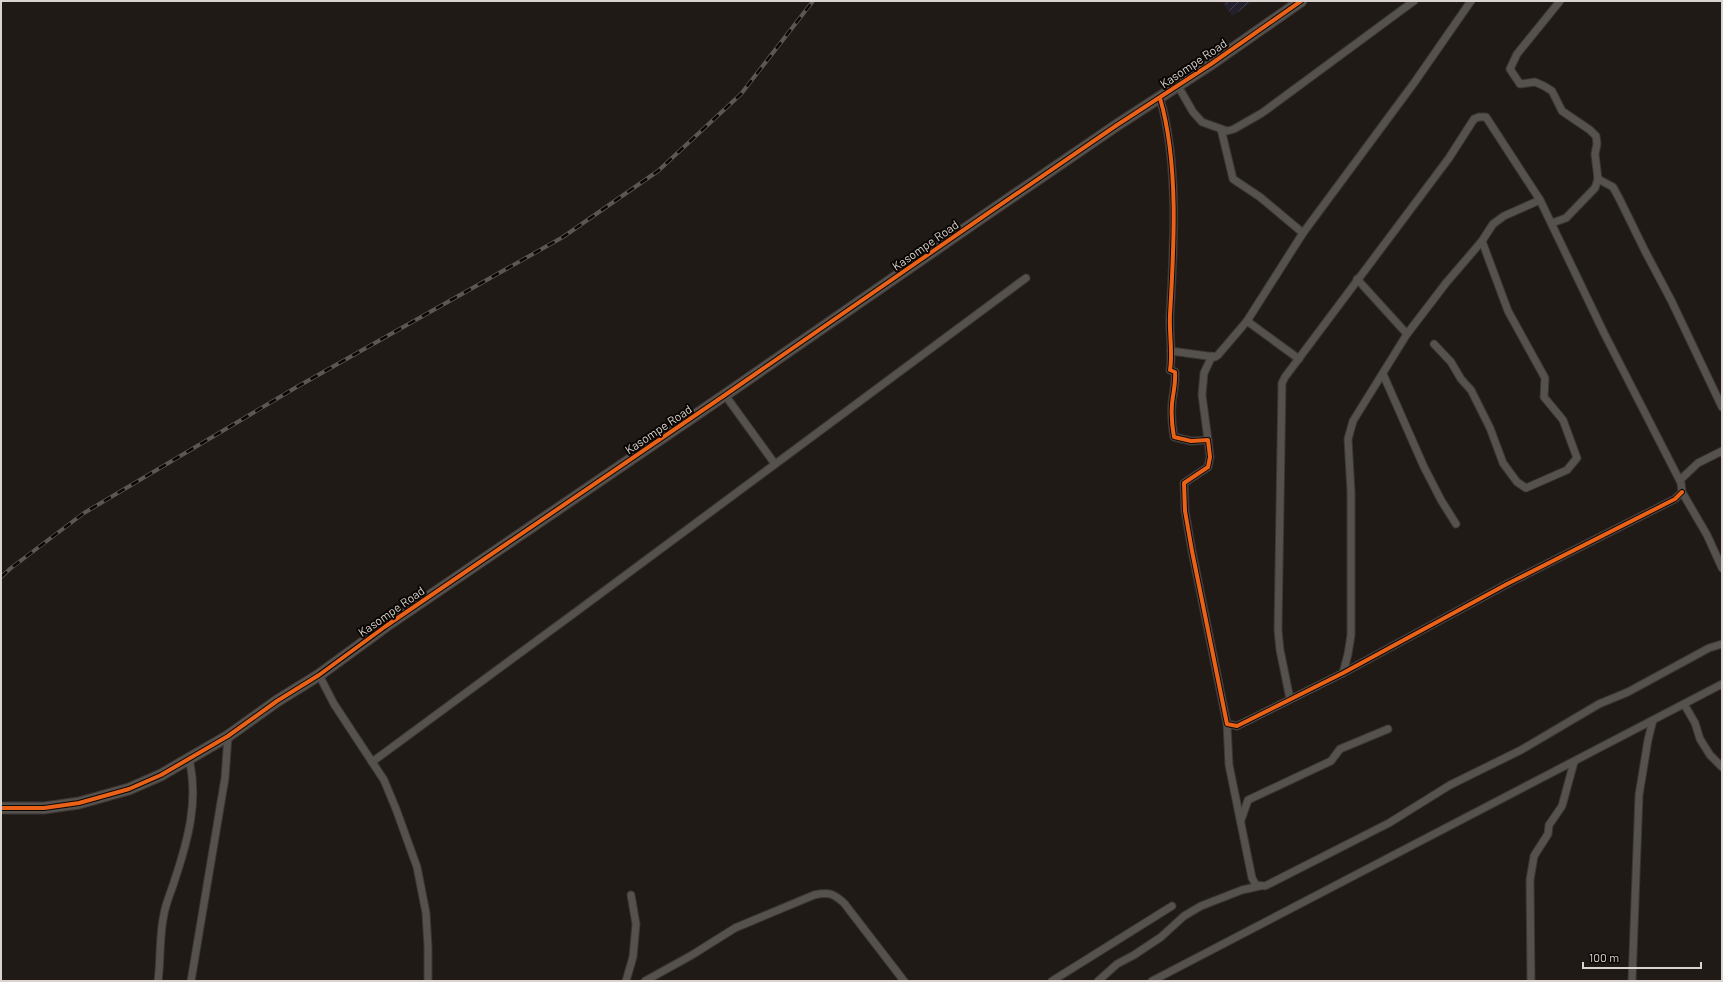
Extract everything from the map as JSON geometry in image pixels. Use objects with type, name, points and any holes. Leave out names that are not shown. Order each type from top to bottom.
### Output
[{"type":"street","name":"Kasompe Road","points":[[1,808],[44,808],[78,803],[128,789],[161,775],[228,736],[277,701],[319,675],[386,626],[726,395],[981,218],[1178,86],[1301,1]]},
{"type":"street","points":[[1178,86],[1193,112],[1202,122],[1221,130],[1227,131],[1234,129],[1262,113],[1414,1]]},
{"type":"street","points":[[1171,351],[1212,356],[1218,355],[1247,321],[1303,233],[1414,83],[1471,1]]},
{"type":"street","points":[[1552,223],[1566,218],[1595,188],[1598,180],[1595,154],[1597,144],[1596,136],[1590,130],[1562,111],[1552,91],[1536,82],[1520,84],[1510,69],[1517,54],[1560,1]]},
{"type":"street","points":[[1160,98],[1171,154],[1173,225],[1170,317],[1172,359],[1170,370],[1175,372],[1176,384],[1171,416],[1174,437],[1191,441],[1208,440]]},
{"type":"street","points":[[1290,699],[1282,664],[1278,630],[1281,389],[1285,377],[1449,158],[1474,119],[1479,116],[1486,117],[1540,200],[1604,333],[1680,480],[1682,492],[1707,534],[1722,568]]},
{"type":"street","points":[[1221,130],[1233,179],[1260,197],[1303,233]]},
{"type":"street","points":[[1598,180],[1613,187],[1645,252],[1671,300],[1722,407]]},
{"type":"street","points":[[1342,673],[1348,654],[1351,635],[1351,492],[1348,439],[1353,421],[1407,334],[1446,283],[1482,241],[1493,224],[1498,220],[1540,200]]},
{"type":"street","points":[[1434,344],[1451,362],[1461,379],[1471,390],[1490,428],[1503,464],[1517,482],[1526,488],[1567,470],[1577,458],[1572,440],[1563,420],[1544,397],[1545,378],[1508,311],[1482,241]]},
{"type":"street","points":[[372,762],[687,531],[1026,278]]},
{"type":"street","points":[[1357,279],[1407,334]]},
{"type":"street","points":[[1247,321],[1299,359]]},
{"type":"street","points":[[1212,356],[1204,373],[1202,395],[1210,457],[1208,467],[1184,483],[1185,512],[1198,586],[1227,724],[1230,765],[1252,878],[1256,885],[1260,886]]},
{"type":"street","points":[[1382,374],[1424,467],[1441,500],[1456,524]]},
{"type":"street","points":[[726,395],[775,464]]},
{"type":"street","points":[[1680,480],[1698,463],[1722,451]]},
{"type":"street","points":[[1227,724],[1237,726],[1342,673],[1507,584],[1676,499],[1682,492]]},
{"type":"street","points":[[1098,981],[1117,964],[1134,955],[1160,937],[1184,916],[1202,906],[1242,890],[1265,886],[1389,823],[1450,785],[1521,750],[1599,704],[1628,692],[1709,648],[1722,644]]},
{"type":"street","points":[[319,675],[334,704],[384,780],[417,867],[426,913],[428,981]]},
{"type":"street","points":[[1152,981],[1722,684]]},
{"type":"street","points":[[1684,704],[1695,723],[1700,739],[1710,755],[1722,767]]},
{"type":"street","points":[[1632,981],[1639,796],[1648,740],[1653,720]]},
{"type":"street","points":[[1241,821],[1248,800],[1331,761],[1340,749],[1388,729]]},
{"type":"street","points":[[191,981],[226,778],[228,736]]},
{"type":"street","points":[[158,981],[160,936],[164,913],[188,841],[194,801],[193,776],[189,759]]},
{"type":"street","points":[[1531,981],[1530,880],[1532,866],[1534,856],[1548,834],[1549,825],[1562,806],[1574,762]]},
{"type":"street","points":[[645,981],[692,955],[735,928],[814,895],[824,893],[835,894],[844,903],[904,981]]},
{"type":"street","points":[[626,981],[633,957],[636,924],[631,895]]},
{"type":"street","points":[[1052,981],[1172,906]]},
{"type":"shaded area","points":[[1222,1],[1254,1],[1232,16]]},
{"type":"railway","points":[[1,577],[84,513],[295,388],[563,237],[658,171],[741,94],[813,1]]},
{"type":"cycle path","points":[[1,808],[44,808],[79,803],[129,789],[161,775],[228,736],[277,701],[319,675],[386,626],[725,395],[981,218],[1117,125],[1211,64],[1301,1]]},
{"type":"cycle path","points":[[1160,98],[1166,123],[1173,178],[1174,234],[1170,322],[1170,370],[1175,372],[1175,384],[1172,400],[1172,425],[1174,437],[1191,441],[1208,440],[1210,457],[1208,467],[1184,483],[1185,511],[1227,724],[1237,726],[1343,673],[1507,584],[1675,499],[1682,492]]}]
